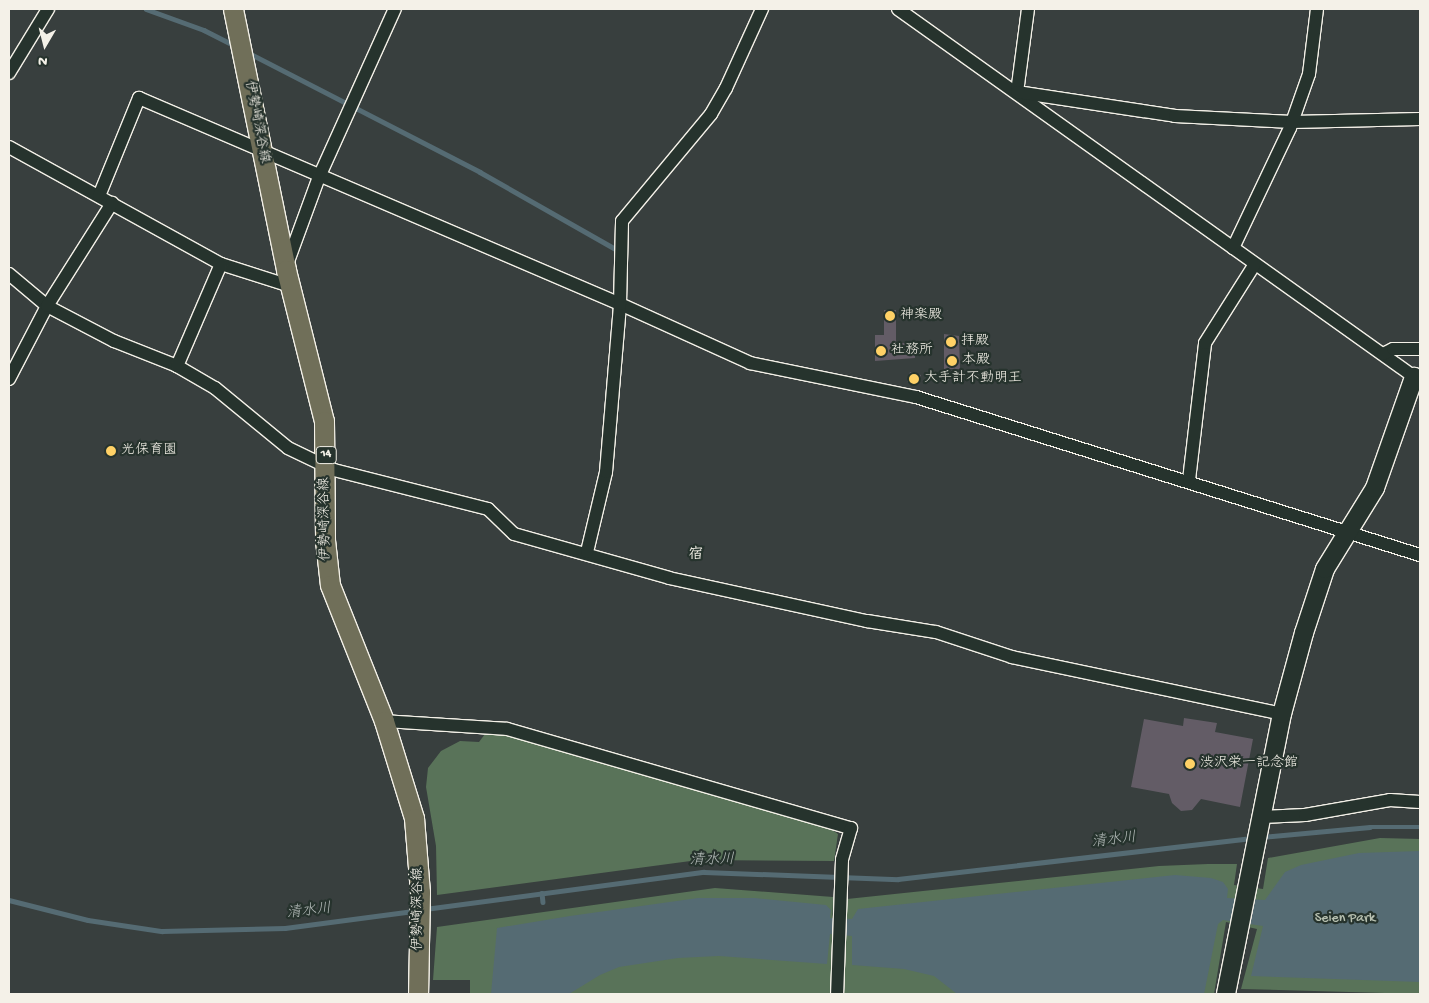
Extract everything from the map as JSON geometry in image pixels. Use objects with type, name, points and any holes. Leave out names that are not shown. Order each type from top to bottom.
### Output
[{"type":"main road","name":"伊勢崎深谷線","points":[[233,9],[288,278],[324,421],[325,540],[330,585],[384,721],[414,818],[420,896],[418,994]]},
{"type":"street","points":[[9,73],[48,9]]},
{"type":"street","points":[[9,147],[221,264],[288,278],[319,176],[396,9]]},
{"type":"street","points":[[587,552],[606,472],[620,304],[622,221],[711,114],[726,88],[762,9]]},
{"type":"street","points":[[898,9],[1417,379],[1375,488],[1333,552],[1318,588],[1282,714],[1229,994]]},
{"type":"street","points":[[1017,92],[1028,9]]},
{"type":"street","points":[[1233,248],[1292,122],[1309,74],[1317,9]]},
{"type":"street","points":[[1017,92],[1176,116],[1292,122],[1420,119]]},
{"type":"street","points":[[99,196],[138,98],[620,304],[750,363],[916,397],[1188,480],[1420,555]]},
{"type":"street","points":[[9,379],[47,306],[112,203]]},
{"type":"street","points":[[177,366],[221,264]]},
{"type":"street","points":[[1188,480],[1205,344],[1255,264]]},
{"type":"street","points":[[9,274],[47,306],[114,341],[177,366],[215,388],[279,442],[325,466],[488,509],[514,534],[587,552],[688,582],[867,621],[936,632],[1012,657],[1282,714]]},
{"type":"street","points":[[1383,354],[1392,349],[1420,348]]},
{"type":"street","points":[[384,721],[507,729],[851,828],[842,860],[840,891],[842,912],[837,994]]},
{"type":"street","points":[[1261,821],[1390,800],[1420,802]]},
{"type":"green space","points":[[485,734],[507,735],[828,827],[838,834],[834,861],[698,860],[437,895],[436,846],[426,787],[428,768],[441,751],[460,741],[479,742]]},
{"type":"green space","name":"Seien Park","points":[[1380,838],[1420,839],[1420,994],[1241,989],[1257,929],[1226,922],[1214,994],[844,994],[847,899],[1159,866],[1208,864],[1237,864],[1234,885],[1263,889],[1268,858]]},
{"type":"green space","points":[[715,888],[833,897],[831,994],[470,994],[470,980],[433,980],[437,927]]},
{"type":"water","name":"Seien Park","points":[[1420,851],[1420,982],[1251,976],[1263,926],[1223,920],[1218,924],[1204,994],[957,994],[934,976],[904,969],[852,965],[852,936],[830,934],[827,964],[719,956],[678,958],[619,967],[600,975],[569,994],[491,994],[497,928],[570,916],[698,898],[755,898],[826,905],[831,910],[830,918],[852,919],[858,909],[1175,875],[1211,878],[1223,882],[1228,889],[1227,898],[1265,900],[1285,872],[1301,865],[1359,853]]},
{"type":"building","points":[[884,310],[896,310],[896,343],[915,343],[915,358],[875,361],[875,335],[884,335]]},
{"type":"building","points":[[944,334],[959,336],[960,369],[944,369]]},
{"type":"building","name":"大手計不動明王","points":[[910,372],[921,375],[918,385],[907,382]]},
{"type":"building","points":[[1184,718],[1217,723],[1215,732],[1253,739],[1240,807],[1201,799],[1192,810],[1181,811],[1172,803],[1169,794],[1131,787],[1144,719],[1183,726]]},
{"type":"waterway","points":[[146,9],[204,30],[236,46]]},
{"type":"waterway","points":[[247,52],[480,172],[619,251]]},
{"type":"waterway","name":"清水川","points":[[1262,837],[1370,827],[1420,827]]},
{"type":"waterway","name":"清水川","points":[[425,909],[704,872],[898,879],[1252,838]]},
{"type":"waterway","name":"清水川","points":[[542,893],[543,902]]},
{"type":"waterway","name":"清水川","points":[[9,900],[88,920],[162,931],[285,928],[415,911]]},
{"type":"place","name":"神楽殿","points":[[890,316]]},
{"type":"place","name":"拝殿","points":[[951,342]]},
{"type":"place","name":"社務所","points":[[881,351]]},
{"type":"place","name":"本殿","points":[[952,361]]},
{"type":"place","name":"大手計不動明王","points":[[914,379]]},
{"type":"place","name":"光保育園","points":[[111,451]]},
{"type":"place","name":"渋沢栄一記念館","points":[[1190,764]]},
{"type":"district","name":"宿","points":[[696,556]]}]
